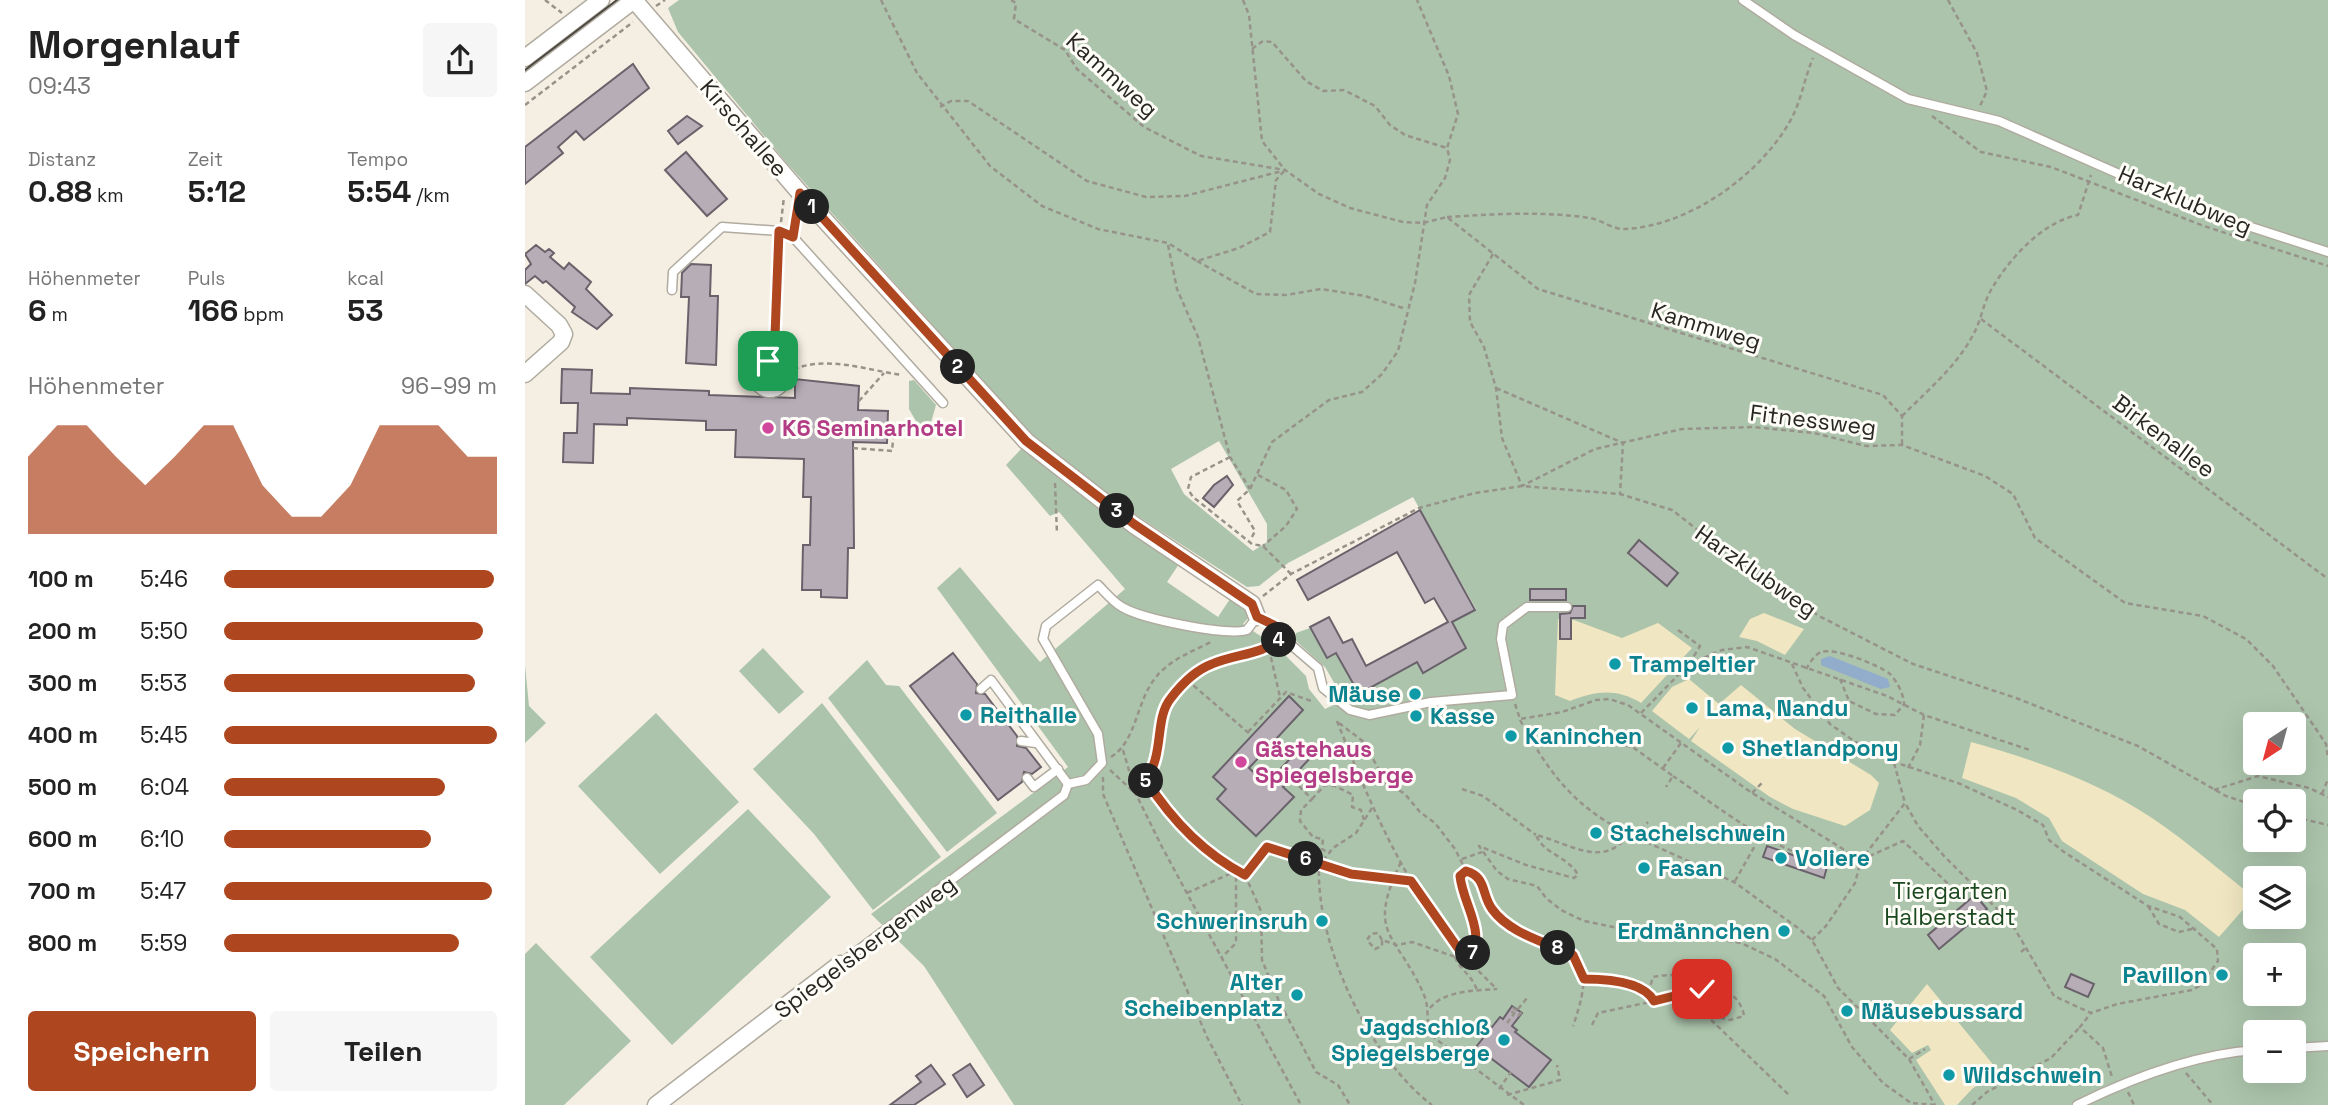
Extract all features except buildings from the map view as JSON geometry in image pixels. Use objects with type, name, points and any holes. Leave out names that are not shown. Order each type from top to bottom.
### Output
[{"type":"street","points":[[525,58],[601,0]]},
{"type":"street","points":[[525,83],[636,3]]},
{"type":"street","name":"Kirschallee","points":[[636,3],[800,193],[1026,441],[1134,524],[1255,611]]},
{"type":"street","points":[[525,294],[559,325],[564,334],[561,342],[525,374]]},
{"type":"street","name":"Spiegelsbergenweg","points":[[656,1105],[840,964]]},
{"type":"lane","name":"Harzklubweg","points":[[1743,0],[1794,35],[1908,99],[1999,121],[2205,212],[2328,252]]},
{"type":"lane","points":[[793,237],[800,193]]},
{"type":"lane","points":[[672,290],[673,272],[722,227],[779,231],[793,237],[943,403]]},
{"type":"lane","points":[[774,362],[779,231]]},
{"type":"lane","points":[[774,362],[786,373],[785,384],[775,395],[761,391],[754,376],[763,363],[774,362]]},
{"type":"lane","points":[[981,688],[991,680],[1067,784],[1086,780],[1102,763],[1098,734],[1043,639],[1047,626],[1098,585],[1121,607],[1138,614],[1231,632],[1247,629],[1255,611],[1274,625],[1282,637],[1318,668],[1323,688],[1350,710],[1369,715],[1431,702],[1512,695],[1501,639],[1503,625],[1527,607],[1567,607]]},
{"type":"lane","points":[[1021,741],[1037,743]]},
{"type":"lane","points":[[1027,778],[1034,787],[1058,769]]},
{"type":"lane","name":"Spiegelsbergenweg","points":[[840,964],[1065,795],[1067,784]]},
{"type":"lane","points":[[2306,1047],[2328,1046]]},
{"type":"lane","points":[[2077,1105],[2179,1064],[2243,1051]]},
{"type":"path","points":[[545,0],[573,21]]},
{"type":"path","points":[[881,0],[917,73],[940,107],[990,166],[1042,206],[1098,229],[1168,243],[1216,275],[1256,295],[1286,295],[1321,289],[1365,296],[1406,309]]},
{"type":"path","name":"Kammweg","points":[[1011,0],[1016,3],[1014,19],[1065,50],[1077,69],[1144,127],[1201,156],[1285,170],[1319,194],[1350,208],[1403,222],[1423,223],[1447,217],[1538,289],[1883,395],[1902,416]]},
{"type":"path","points":[[1243,0],[1249,15],[1262,141],[1285,170]]},
{"type":"path","points":[[1252,537],[1255,531],[1237,501],[1258,475],[1272,442],[1329,400],[1362,392],[1382,374],[1398,351],[1406,309],[1415,283],[1427,205],[1445,178],[1450,160],[1447,148],[1458,114],[1449,76],[1417,0]]},
{"type":"path","points":[[1948,0],[1977,53],[1987,91],[1976,116]]},
{"type":"path","points":[[525,105],[636,3]]},
{"type":"path","points":[[1252,49],[1263,41],[1272,42],[1306,81],[1322,91],[1344,89],[1375,106],[1389,124],[1405,135],[1447,148]]},
{"type":"path","points":[[1447,217],[1495,214],[1592,218],[1623,230],[1670,220],[1724,192],[1766,154],[1790,122],[1800,98],[1814,55],[1805,50]]},
{"type":"path","points":[[940,107],[951,101],[968,100],[1087,181],[1146,197],[1185,196],[1285,170]]},
{"type":"path","points":[[1925,111],[1981,152],[2051,167],[2087,182],[2133,196],[2204,226],[2328,266]]},
{"type":"path","points":[[2099,164],[2087,182],[2078,215],[2062,218],[2017,253],[1989,292],[1973,336],[1947,371],[1902,416],[1902,445],[1985,476],[2013,494],[2035,538],[2125,603],[2203,616],[2246,639],[2273,667],[2318,732],[2326,744],[2328,758]]},
{"type":"path","points":[[1197,261],[1239,248],[1270,232],[1276,180],[1285,170]]},
{"type":"path","points":[[779,231],[787,177]]},
{"type":"path","points":[[1168,243],[1177,289],[1198,337],[1230,457],[1249,489]]},
{"type":"path","points":[[1493,254],[1469,295],[1470,322],[1484,347],[1496,388],[1502,438],[1522,486]]},
{"type":"path","name":"Birkenallee","points":[[1981,319],[2328,579]]},
{"type":"path","points":[[786,373],[816,364],[850,365],[904,376]]},
{"type":"path","points":[[859,401],[884,373]]},
{"type":"path","points":[[1496,388],[1623,443],[1621,494]]},
{"type":"path","name":"Fitnessweg","points":[[1522,486],[1575,456],[1682,429],[1753,426],[1814,433],[1866,446],[1902,445]]},
{"type":"path","points":[[887,429],[915,431]]},
{"type":"path","points":[[853,448],[892,452],[894,430]]},
{"type":"path","points":[[1230,457],[1191,477],[1188,489],[1252,544],[1263,546],[1291,574]]},
{"type":"path","points":[[1054,463],[1057,534]]},
{"type":"path","points":[[1258,475],[1286,490],[1297,509],[1286,526],[1263,546]]},
{"type":"path","name":"Harzklubweg","points":[[1255,611],[1291,574],[1419,508],[1475,493],[1522,486],[1621,494],[1672,510],[1743,565],[1819,616],[1913,664],[2016,698],[2138,746],[2214,790],[2243,801]]},
{"type":"path","points":[[1641,713],[1689,664],[1700,646],[1678,630]]},
{"type":"path","points":[[1231,632],[1172,661],[1155,679],[1140,705],[1123,750],[1136,794],[1301,1105]]},
{"type":"path","points":[[1136,794],[1146,780],[1159,750],[1160,726],[1168,701],[1187,680],[1212,664],[1269,649],[1282,637]]},
{"type":"path","points":[[1689,664],[1722,650],[1747,647],[1805,670],[1840,679],[1904,704],[1924,715],[2030,750]]},
{"type":"path","points":[[1269,649],[1280,698]]},
{"type":"path","points":[[1805,670],[1817,653],[1829,650],[1851,656],[1889,673],[1904,698],[1904,704],[1895,715],[1876,714],[1849,701],[1840,679]]},
{"type":"path","points":[[1792,664],[1803,688],[1830,724],[1854,741],[1908,768],[1958,783],[2017,810],[2043,825],[2049,840],[2064,852],[2148,906],[2180,918],[2196,928],[2217,948],[2218,961],[2201,985],[2162,998],[2117,1004],[2091,1013],[2050,1058],[1987,1092],[1972,1105]]},
{"type":"path","points":[[1187,680],[1251,735]]},
{"type":"path","points":[[1248,732],[1280,698],[1289,693],[1314,702]]},
{"type":"path","points":[[1512,695],[1520,719],[1557,780],[1570,795],[1610,824],[1734,882],[1812,940],[1837,988],[1909,1059],[1935,1105]]},
{"type":"path","points":[[1520,719],[1609,699],[1641,713],[1752,793],[1861,860]]},
{"type":"path","points":[[1908,768],[1920,745],[1924,715]]},
{"type":"path","points":[[1430,1008],[1438,999],[1497,989],[1467,961],[1411,881],[1372,808],[1337,721],[1364,742],[1387,785],[1404,793],[1420,812],[1435,823],[1466,871],[1481,880],[1492,909],[1526,937],[1573,955],[1584,979],[1584,995],[1573,1026]]},
{"type":"path","points":[[1609,740],[1634,748],[1761,835],[1801,853],[1828,861],[1843,863],[1855,857]]},
{"type":"path","points":[[1663,768],[1681,743]]},
{"type":"path","points":[[1102,763],[1123,750]]},
{"type":"path","points":[[1894,762],[1905,803],[1927,836],[2012,924],[2054,996],[2091,1013]]},
{"type":"path","points":[[1102,763],[1136,794]]},
{"type":"path","points":[[1102,763],[1103,794],[1207,1037],[1241,1105]]},
{"type":"path","points":[[1666,788],[1673,776]]},
{"type":"path","points":[[2214,790],[2258,776],[2328,797]]},
{"type":"path","points":[[2322,794],[2328,779]]},
{"type":"path","points":[[1146,780],[1168,813],[1183,829],[1236,871],[1245,875],[1261,911],[1262,960],[1278,999],[1316,1072],[1338,1085],[1350,1105]]},
{"type":"path","points":[[1752,793],[1763,782]]},
{"type":"path","points":[[1329,853],[1322,849],[1323,839],[1313,837],[1300,821],[1301,810],[1325,785],[1346,790],[1353,795],[1352,807],[1361,810],[1364,820]]},
{"type":"path","points":[[1299,786],[1312,799]]},
{"type":"path","points":[[1462,789],[1483,796],[1536,835],[1595,853],[1614,850],[1629,834]]},
{"type":"path","points":[[1812,940],[1826,926],[1855,883],[1861,860],[1905,803]]},
{"type":"path","points":[[1372,808],[1356,833],[1329,853],[1319,866],[1327,930],[1343,977],[1382,1050],[1401,1077],[1432,1105]]},
{"type":"path","points":[[2306,820],[2328,825]]},
{"type":"path","points":[[1635,836],[1648,822]]},
{"type":"path","points":[[1536,835],[1540,845],[1574,867],[1578,875],[1574,878],[1526,865],[1498,855],[1485,846],[1479,846],[1497,872],[1508,879],[1537,886],[1546,898],[1561,910],[1584,921],[1628,930],[1687,934],[1741,943],[1775,959],[1824,996],[1852,1047],[1884,1083],[1911,1103],[1935,1105]]},
{"type":"path","points":[[1734,882],[1761,835]]},
{"type":"path","points":[[1861,860],[1903,841],[1959,894]]},
{"type":"path","points":[[1245,875],[1267,847],[1300,856],[1319,866],[1411,881]]},
{"type":"path","points":[[1460,859],[1482,852]]},
{"type":"path","points":[[1401,862],[1385,898],[1385,928],[1397,945],[1430,1008],[1429,1030],[1432,1037],[1507,1096],[1524,1105]]},
{"type":"path","points":[[1187,893],[1236,871]]},
{"type":"path","points":[[1221,958],[1236,943],[1236,871]]},
{"type":"path","points":[[1466,871],[1460,876],[1462,892],[1473,919],[1477,940],[1475,951],[1467,961]]},
{"type":"path","points":[[1924,923],[1973,882]]},
{"type":"path","points":[[2148,906],[2159,924],[2179,932],[2196,928]]},
{"type":"path","points":[[1382,940],[1382,946],[1374,949],[1367,940],[1371,934],[1378,933],[1382,940],[1397,945],[1412,942],[1467,961]]},
{"type":"path","points":[[2021,952],[2027,947]]},
{"type":"path","points":[[1455,957],[1459,967],[1471,974],[1478,991]]},
{"type":"path","points":[[1650,994],[1653,977],[1672,976],[1702,981],[1719,985],[1739,1000],[1744,1016],[1730,1020],[1705,1014]]},
{"type":"path","points":[[1584,979],[1613,979],[1650,994],[1654,1001]]},
{"type":"path","points":[[1592,1025],[1598,1013],[1678,996],[1699,988],[1709,993]]},
{"type":"path","points":[[1678,996],[1705,1014],[1790,1097]]},
{"type":"path","points":[[1507,1023],[1527,999]]},
{"type":"path","points":[[2080,1027],[2102,1048],[2116,1088]]},
{"type":"path","points":[[1909,1059],[1925,1049]]},
{"type":"path","points":[[2179,1064],[2213,1105]]},
{"type":"path","points":[[1507,1096],[1560,1080],[1556,1065]]},
{"type":"path","points":[[1499,1089],[1511,1072]]},
{"type":"green space","name":"Tiergarten Halberstadt","points":[[679,0],[2328,0],[2328,1105],[1014,1105],[924,966],[871,914],[1068,767],[937,588],[960,567],[1040,662],[1125,589],[1059,512],[1050,516],[1006,465],[1023,447],[1179,564],[1167,582],[1218,617],[1230,599],[1248,611],[1248,618],[1243,624],[1278,648],[1306,676],[1309,689],[1325,709],[1346,699],[1325,667],[1295,640],[1296,633],[1310,628],[1336,653],[1359,693],[1461,639],[1452,622],[1476,609],[1413,497],[1288,563],[1259,586],[1247,587],[1139,517],[1031,434],[785,161],[678,32],[668,8]],"holes":[[[1219,441],[1267,524],[1267,542],[1253,551],[1184,494],[1171,469]]]},
{"type":"green space","points":[[914,380],[936,405],[930,426],[920,428],[909,409],[909,381]]},
{"type":"green space","points":[[763,648],[804,692],[779,714],[739,671]]},
{"type":"green space","points":[[867,660],[886,685],[899,686],[997,813],[947,852],[828,698]]},
{"type":"green space","points":[[525,665],[529,706],[546,723],[525,743]]},
{"type":"green space","points":[[822,703],[941,857],[873,910],[814,834],[753,769]]},
{"type":"green space","points":[[656,713],[739,802],[660,874],[578,786]]},
{"type":"green space","points":[[748,809],[831,897],[672,1045],[590,957]]},
{"type":"green space","points":[[536,943],[631,1041],[564,1105],[525,1105],[525,954]]},
{"type":"sand","points":[[1764,613],[1804,629],[1785,655],[1757,641],[1739,637],[1750,619]]},
{"type":"sand","points":[[1558,619],[1574,620],[1622,638],[1658,623],[1692,648],[1641,703],[1614,693],[1589,695],[1570,701],[1555,695]]},
{"type":"sand","points":[[1689,679],[1719,704],[1741,685],[1795,729],[1871,775],[1879,783],[1870,810],[1845,826],[1793,809],[1770,797],[1691,741],[1700,727],[1689,739],[1652,711],[1672,687]]},
{"type":"sand","points":[[1971,742],[2087,782],[2152,818],[2243,888],[2243,910],[2219,937],[2185,910],[2143,894],[2062,841],[2049,818],[2016,798],[1962,778]]},
{"type":"sand","points":[[1927,984],[2000,1073],[1973,1088],[1957,1105],[1945,1105],[1916,1060],[1931,1050],[1928,1045],[1912,1053],[1890,1030]]},
{"type":"water","points":[[1830,656],[1888,679],[1890,687],[1881,689],[1821,665],[1821,659]]},
{"type":"tram line","points":[[525,70],[617,0]]},
{"type":"place","name":"K6 Seminarhotel","points":[[768,428]]},
{"type":"place","name":"Trampeltier","points":[[1615,664]]},
{"type":"place","name":"Mäuse","points":[[1415,694]]},
{"type":"place","name":"Lama, Nandu","points":[[1692,708]]},
{"type":"place","name":"Reithalle","points":[[966,715]]},
{"type":"place","name":"Kasse","points":[[1416,716]]},
{"type":"place","name":"Kaninchen","points":[[1511,736]]},
{"type":"place","name":"Shetlandpony","points":[[1728,748]]},
{"type":"place","name":"Gästehaus Spiegelsberge","points":[[1241,762]]},
{"type":"place","name":"Stachelschwein","points":[[1596,833]]},
{"type":"place","name":"Voliere","points":[[1781,858]]},
{"type":"place","name":"Fasan","points":[[1644,868]]},
{"type":"place","name":"Schwerinsruh","points":[[1322,921]]},
{"type":"place","name":"Erdmännchen","points":[[1784,931]]},
{"type":"place","name":"Pavillon","points":[[2222,975]]},
{"type":"place","name":"Alter Scheibenplatz","points":[[1297,995]]},
{"type":"place","name":"Mäusebussard","points":[[1847,1011]]},
{"type":"place","name":"Jagdschloß Spiegelsberge","points":[[1504,1040]]},
{"type":"place","name":"Wildschwein","points":[[1949,1075]]},
{"type":"route","points":[[768,361],[774,362],[779,231],[793,237],[800,193],[1026,441],[1134,524],[1252,604],[1257,617],[1274,625],[1282,637],[1269,649],[1212,664],[1187,680],[1168,701],[1160,726],[1159,750],[1146,780],[1168,813],[1191,837],[1245,875],[1258,855],[1267,847],[1300,856],[1319,866],[1351,874],[1411,881],[1423,902],[1467,961],[1475,951],[1477,940],[1473,919],[1462,892],[1460,876],[1466,871],[1481,880],[1492,909],[1526,937],[1549,943],[1573,955],[1581,966],[1584,979],[1613,979],[1629,984],[1650,994],[1654,1001],[1702,989]]}]
